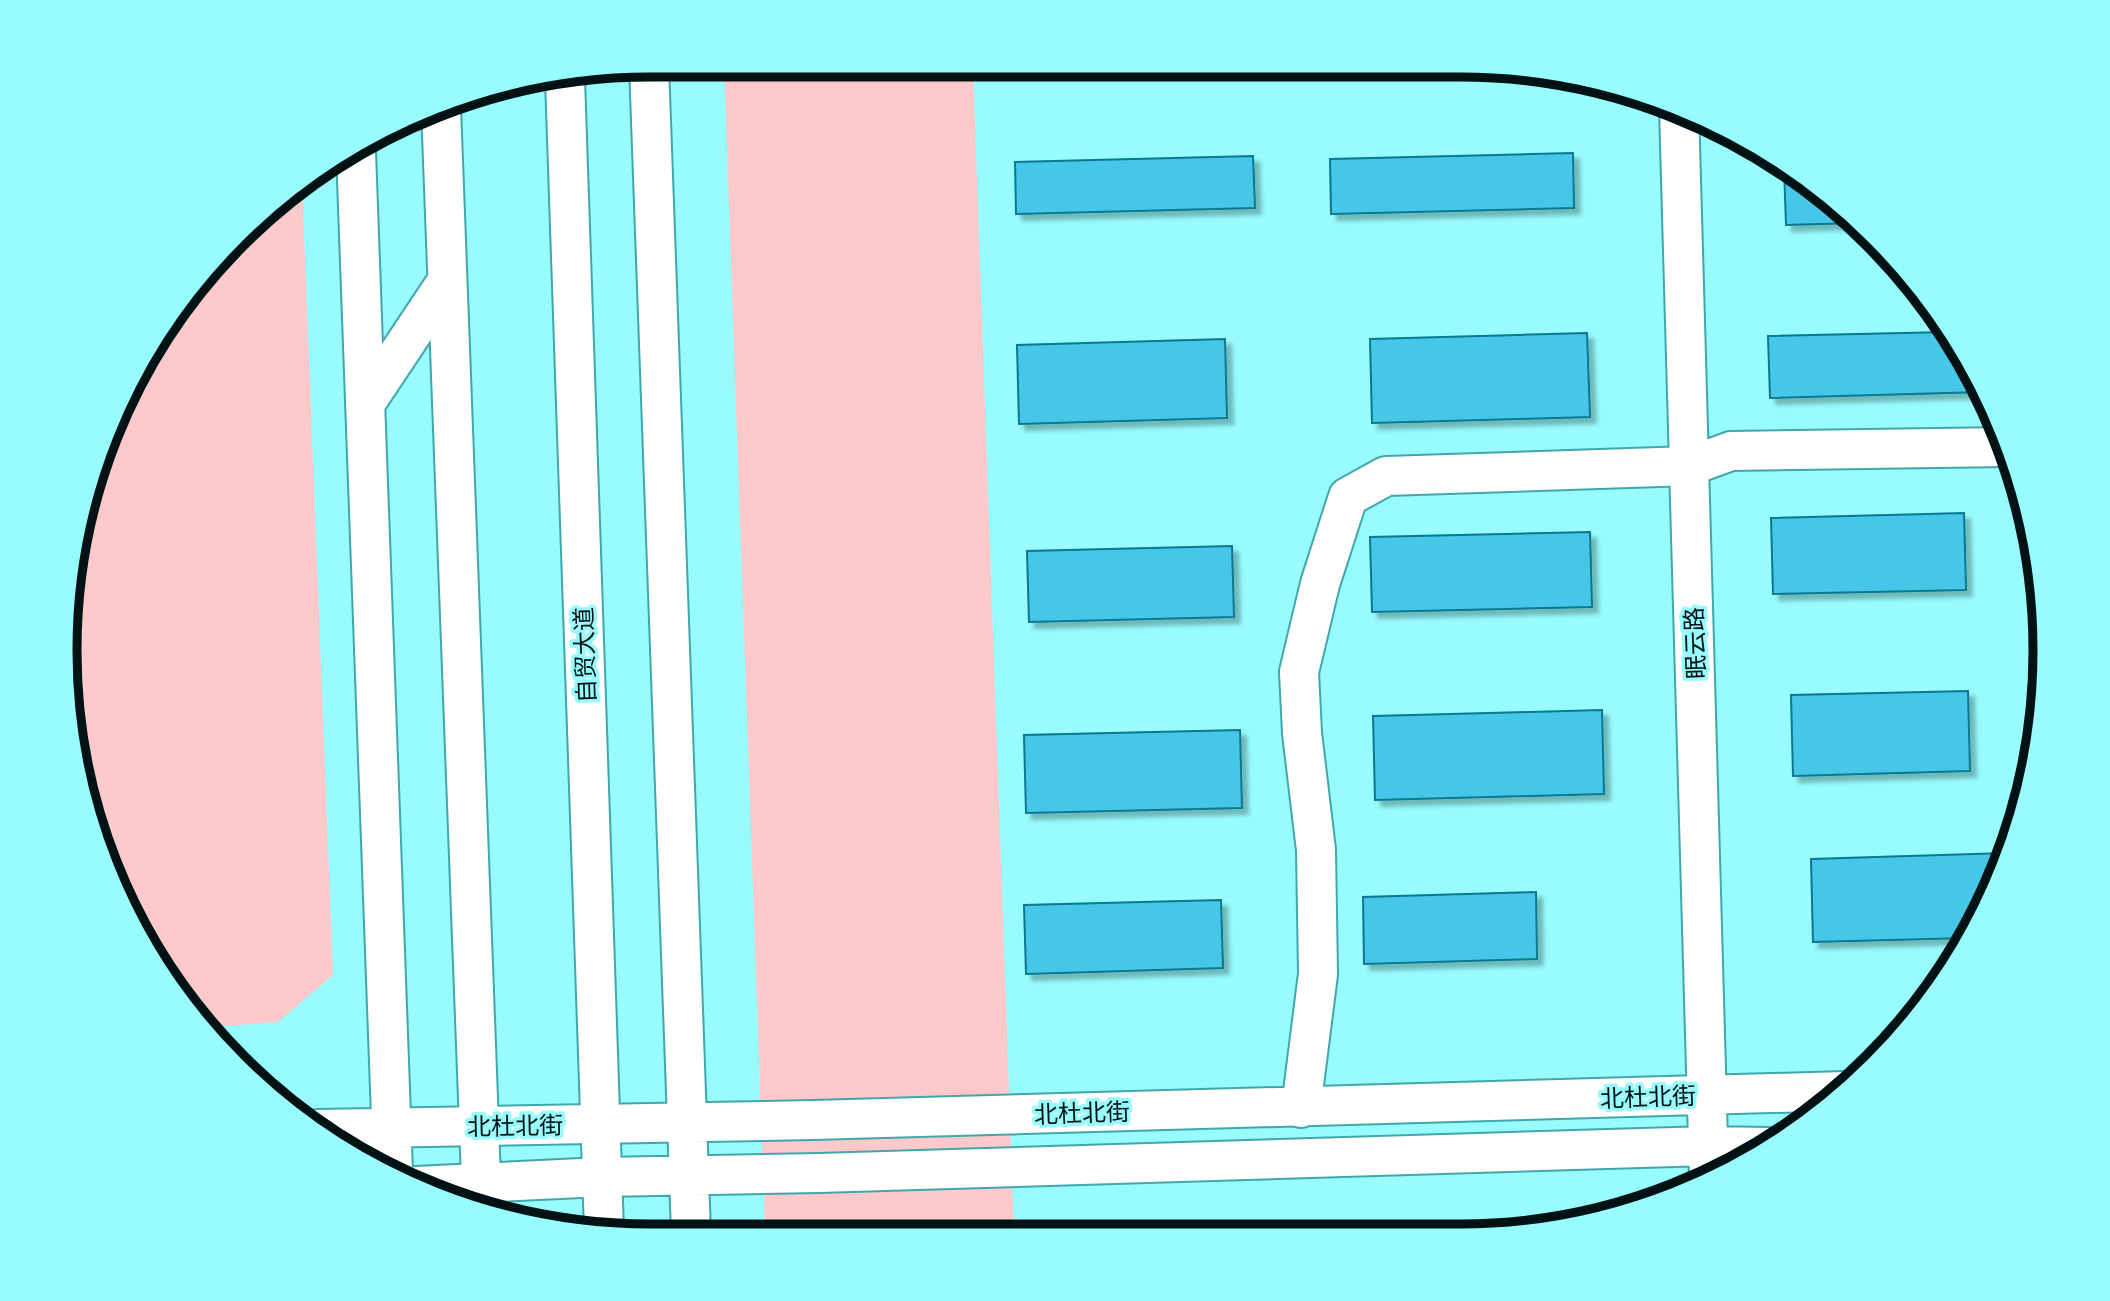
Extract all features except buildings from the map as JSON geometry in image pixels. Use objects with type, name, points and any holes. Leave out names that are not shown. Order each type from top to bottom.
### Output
[{"type":"main road","points":[[649,77],[691,1224]]},
{"type":"main road","name":"自贸大道","points":[[565,84],[604,1222]]},
{"type":"main road","points":[[441,117],[481,1195]]},
{"type":"main road","name":"眠云路","points":[[1679,121],[1709,1162]]},
{"type":"main road","points":[[356,159],[393,1163]]},
{"type":"main road","points":[[365,404],[447,281]]},
{"type":"main road","points":[[1301,1108],[1318,974],[1316,850],[1302,733],[1299,672],[1320,584],[1348,497],[1386,476],[1690,466],[1731,451],[1995,447]]},
{"type":"main road","name":"北杜北街","points":[[335,1129],[1301,1108],[1826,1092]]},
{"type":"main road","name":"北杜北街","points":[[462,1192],[481,1195],[602,1177],[1709,1162],[1727,1157]]},
{"type":"shaded area","points":[[724,77],[973,77],[1014,1224],[765,1224]]},
{"type":"shaded area","points":[[303,195],[333,975],[278,1022],[217,1027],[174,969],[136,904],[107,835],[88,762],[78,688],[78,613],[88,539],[97,502],[107,466],[136,397],[174,332],[219,272],[272,219]]}]
